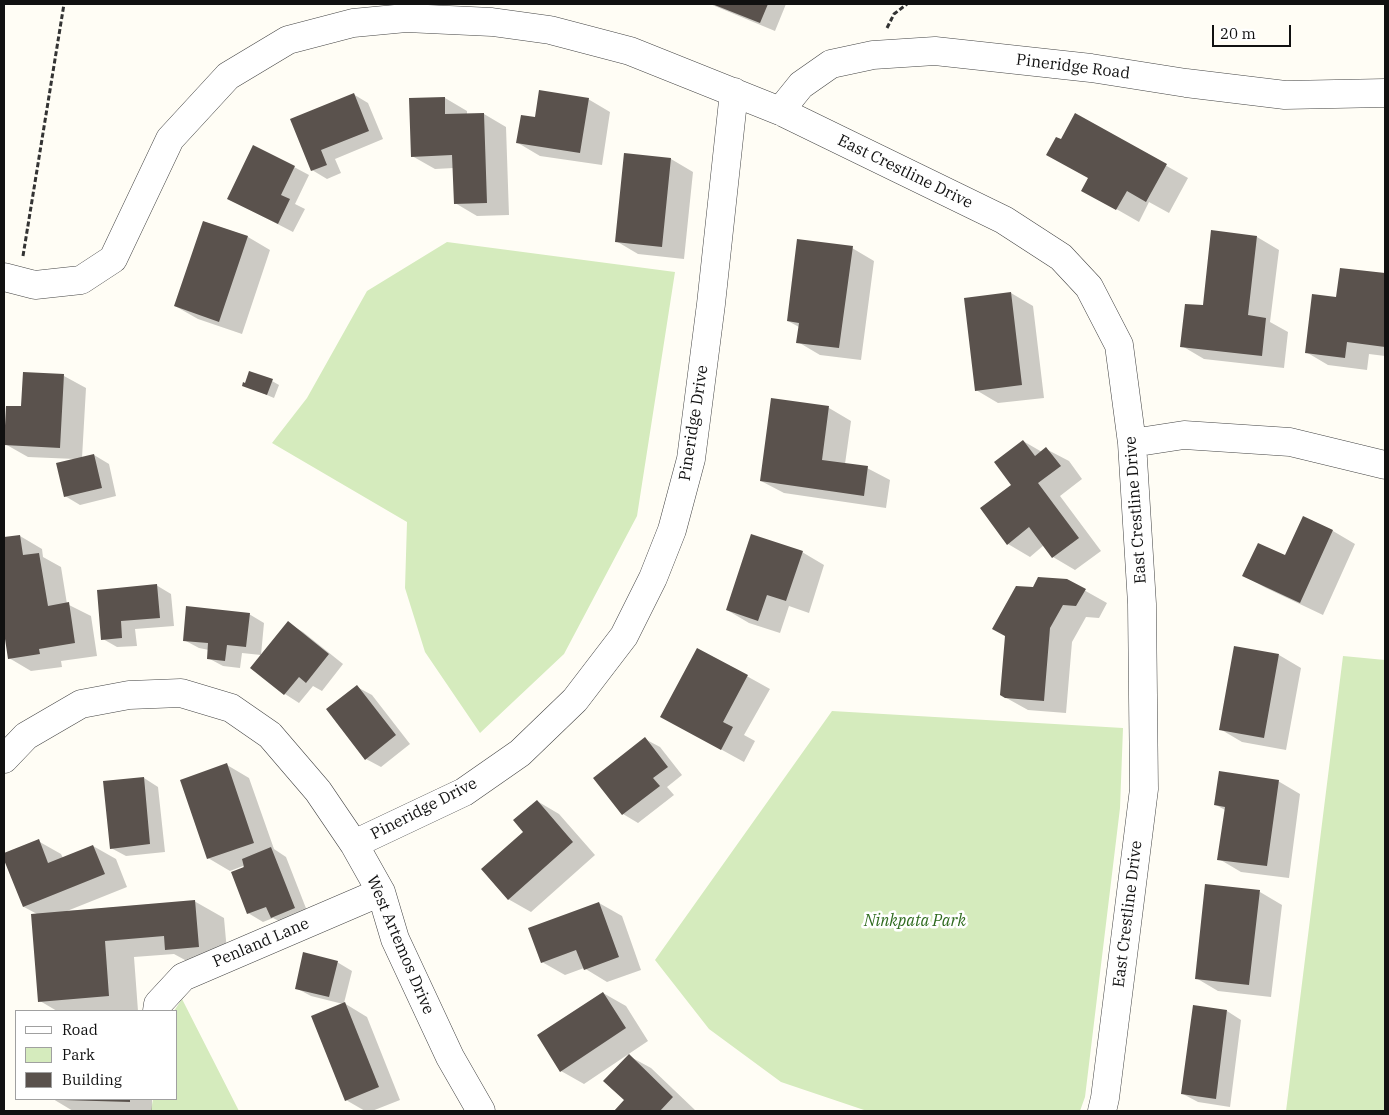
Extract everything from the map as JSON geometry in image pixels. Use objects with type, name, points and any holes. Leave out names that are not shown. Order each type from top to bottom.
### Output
[{"type":"street","name":"East Crestline Drive","points":[[12,279],[34,285],[81,280],[113,258],[170,139],[228,76],[288,40],[353,22],[406,18],[492,22],[550,30],[630,51],[780,111],[1004,220],[1061,257],[1089,287],[1119,345],[1132,443],[1142,604],[1144,789],[1102,1111]]},
{"type":"street","name":"Pineridge Road","points":[[780,111],[801,85],[831,64],[874,55],[934,51],[1091,68],[1186,83],[1285,95],[1385,93]]},
{"type":"street","name":"Pineridge Drive","points":[[354,844],[464,792],[520,753],[575,700],[624,636],[653,578],[672,530],[691,458],[711,304],[734,92]]},
{"type":"street","points":[[1132,443],[1184,435],[1290,442],[1385,464]]},
{"type":"street","name":"West Artemos Drive","points":[[4,760],[26,736],[81,704],[129,695],[181,693],[232,708],[270,735],[318,791],[354,844],[381,892],[399,947],[450,1057],[481,1111]]},
{"type":"street","name":"Penland Lane","points":[[157,1010],[158,1004],[182,977],[381,892]]},
{"type":"path","points":[[12,279],[64,4]]},
{"type":"green space","points":[[447,242],[675,272],[637,516],[564,654],[480,733],[425,652],[405,588],[407,522],[272,443],[307,398],[367,291]]},
{"type":"green space","points":[[1343,656],[1385,660],[1385,1111],[1286,1111]]},
{"type":"green space","name":"Ninkpata Park","points":[[832,711],[1123,728],[1120,808],[1085,1097],[1080,1111],[867,1111],[781,1082],[709,1029],[655,960]]},
{"type":"green space","points":[[182,999],[239,1111],[151,1111],[153,1100],[178,1100],[178,1010],[175,1010]]},
{"type":"building","points":[[712,4],[768,4],[760,23]]},
{"type":"building","points":[[539,90],[589,98],[580,153],[516,143],[521,115],[535,117]]},
{"type":"building","points":[[354,93],[369,131],[321,150],[327,165],[311,171],[290,119]]},
{"type":"building","points":[[445,97],[445,114],[484,113],[487,203],[454,204],[452,155],[411,157],[409,98]]},
{"type":"building","points":[[1075,113],[1167,164],[1146,202],[1127,191],[1116,210],[1081,191],[1088,178],[1046,155],[1056,137],[1061,139]]},
{"type":"building","points":[[253,145],[295,166],[281,195],[290,199],[278,224],[227,199]]},
{"type":"building","points":[[624,153],[671,158],[662,247],[615,242]]},
{"type":"building","points":[[203,221],[248,236],[219,322],[174,306]]},
{"type":"building","points":[[1211,230],[1257,236],[1248,315],[1266,318],[1262,356],[1180,347],[1185,304],[1203,305]]},
{"type":"building","points":[[797,239],[853,246],[839,348],[796,343],[799,323],[787,321]]},
{"type":"building","points":[[1340,268],[1385,273],[1385,347],[1347,342],[1345,358],[1305,353],[1312,294],[1336,297]]},
{"type":"building","points":[[1011,292],[1022,385],[975,391],[964,298]]},
{"type":"building","points":[[249,371],[273,379],[267,395],[242,386]]},
{"type":"building","points":[[23,372],[64,374],[60,448],[4,445],[6,406],[21,406]]},
{"type":"building","points":[[771,398],[829,406],[822,460],[868,466],[864,496],[760,481]]},
{"type":"building","points":[[1023,440],[1035,456],[1046,447],[1061,466],[1038,483],[1079,538],[1052,558],[1029,527],[1007,545],[980,508],[1011,485],[994,462]]},
{"type":"building","points":[[94,454],[102,488],[64,497],[56,463]]},
{"type":"building","points":[[1303,516],[1333,530],[1300,603],[1242,576],[1258,543],[1285,555]]},
{"type":"building","points":[[751,534],[803,551],[786,601],[767,595],[758,621],[726,610]]},
{"type":"building","points":[[20,535],[23,555],[39,553],[48,606],[69,602],[75,643],[39,649],[40,654],[8,659],[4,632],[4,537]]},
{"type":"building","points":[[1038,577],[1067,579],[1086,589],[1076,606],[1063,605],[1050,628],[1044,701],[1005,698],[1000,695],[1005,636],[992,629],[1016,586],[1033,587]]},
{"type":"building","points":[[157,584],[160,618],[121,621],[122,638],[101,640],[97,590]]},
{"type":"building","points":[[186,606],[250,613],[246,647],[227,645],[225,661],[207,659],[208,643],[183,641]]},
{"type":"building","points":[[288,621],[329,654],[306,683],[299,677],[284,695],[250,668]]},
{"type":"building","points":[[1234,646],[1279,654],[1264,738],[1219,730]]},
{"type":"building","points":[[697,648],[748,675],[723,722],[733,727],[721,750],[660,717]]},
{"type":"building","points":[[357,685],[396,735],[365,760],[326,709]]},
{"type":"building","points":[[645,737],[668,767],[653,778],[660,786],[622,815],[593,778]]},
{"type":"building","points":[[227,763],[254,843],[207,859],[180,780]]},
{"type":"building","points":[[1219,771],[1279,780],[1267,866],[1217,860],[1225,807],[1214,805]]},
{"type":"building","points":[[144,777],[150,844],[110,849],[103,781]]},
{"type":"building","points":[[537,800],[573,842],[508,900],[481,869],[523,832],[513,820]]},
{"type":"building","points":[[39,839],[48,863],[93,845],[105,874],[23,907],[4,860],[4,853]]},
{"type":"building","points":[[271,847],[295,908],[271,918],[266,907],[247,914],[231,872],[244,867],[242,859]]},
{"type":"building","points":[[1205,884],[1260,890],[1249,985],[1195,979]]},
{"type":"building","points":[[195,900],[199,947],[165,950],[164,936],[105,941],[109,996],[38,1002],[31,914]]},
{"type":"building","points":[[599,902],[619,957],[584,970],[576,950],[541,963],[528,928]]},
{"type":"building","points":[[303,952],[338,961],[329,997],[295,989]]},
{"type":"building","points":[[603,992],[626,1028],[560,1072],[537,1035]]},
{"type":"building","points":[[345,1002],[379,1087],[345,1101],[311,1016]]},
{"type":"building","points":[[1193,1005],[1227,1010],[1216,1099],[1181,1094]]},
{"type":"building","points":[[629,1054],[673,1097],[660,1111],[614,1111],[624,1100],[603,1081]]},
{"type":"building","points":[[63,1100],[130,1100],[130,1102]]}]
